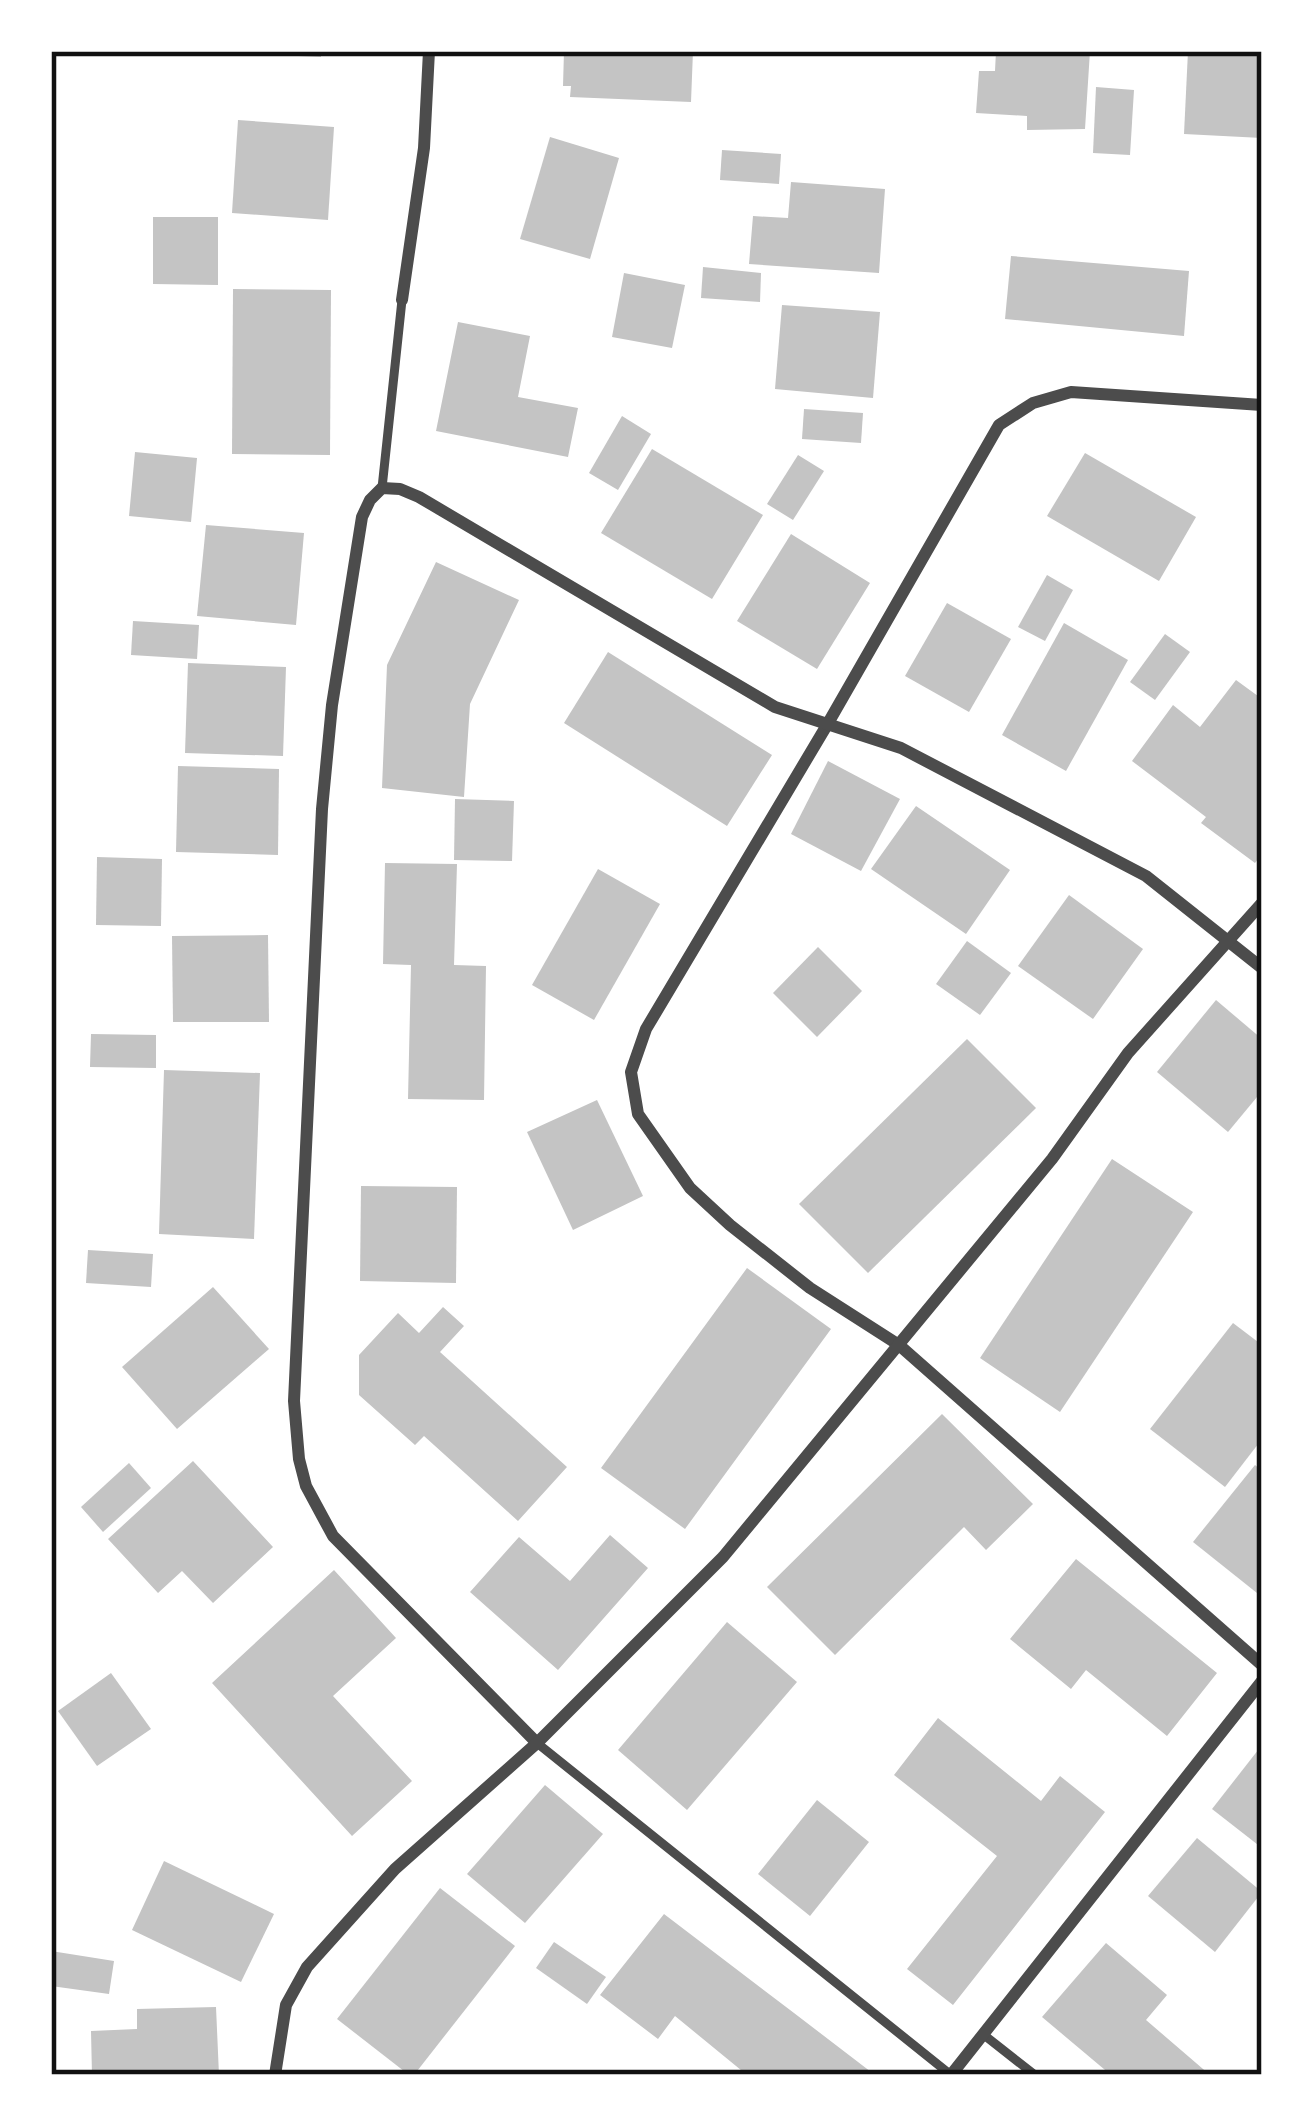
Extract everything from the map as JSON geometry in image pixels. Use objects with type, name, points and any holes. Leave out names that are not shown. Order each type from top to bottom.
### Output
[{"type":"street","points":[[402,299],[424,148],[429,51]]},
{"type":"street","points":[[1262,404],[1071,392],[1033,403],[999,425],[646,1029],[631,1072],[638,1114],[690,1187],[730,1225],[810,1288],[899,1345],[1262,1665]]},
{"type":"street","points":[[537,1743],[333,1536],[306,1486],[298,1459],[294,1401],[322,809],[332,705],[362,517],[370,500],[382,488],[419,497],[775,707],[901,748],[1062,830],[1146,876],[1262,968]]},
{"type":"street","points":[[274,2075],[286,2005],[307,1967],[394,1869],[537,1743],[722,1557],[1052,1159],[1128,1053],[1262,903]]},
{"type":"street","points":[[951,2075],[1262,1681]]},
{"type":"lane","points":[[382,488],[402,299]]},
{"type":"lane","points":[[537,1743],[951,2075]]},
{"type":"lane","points":[[984,2035],[1035,2075]]},
{"type":"building","points":[[276,51],[321,51],[321,57],[276,55]]},
{"type":"building","points":[[564,51],[693,51],[691,102],[570,97],[571,86],[563,86]]},
{"type":"building","points":[[996,51],[1090,51],[1085,129],[1027,130],[1027,116],[976,113],[979,71],[995,71]]},
{"type":"building","points":[[1188,51],[1262,51],[1262,138],[1184,134]]},
{"type":"building","points":[[1096,87],[1134,90],[1130,155],[1093,153]]},
{"type":"building","points":[[238,120],[334,127],[328,220],[232,213]]},
{"type":"building","points":[[550,137],[619,158],[590,259],[520,239]]},
{"type":"building","points":[[722,150],[781,154],[779,184],[720,180]]},
{"type":"building","points":[[791,182],[885,189],[879,273],[749,264],[753,216],[788,218]]},
{"type":"building","points":[[153,217],[218,217],[218,285],[153,284]]},
{"type":"building","points":[[1011,256],[1189,271],[1184,336],[1005,319]]},
{"type":"building","points":[[703,267],[761,273],[760,302],[701,298]]},
{"type":"building","points":[[624,273],[685,285],[672,348],[612,337]]},
{"type":"building","points":[[233,289],[331,290],[330,455],[232,454]]},
{"type":"building","points":[[782,305],[880,312],[873,398],[775,389]]},
{"type":"building","points":[[458,322],[530,336],[518,397],[578,408],[568,457],[436,431]]},
{"type":"building","points":[[804,409],[863,413],[861,443],[802,439]]},
{"type":"building","points":[[622,416],[651,434],[618,490],[589,473]]},
{"type":"building","points":[[652,449],[763,515],[712,599],[601,533]]},
{"type":"building","points":[[135,452],[197,458],[191,522],[129,516]]},
{"type":"building","points":[[1085,453],[1196,517],[1159,581],[1047,516]]},
{"type":"building","points":[[798,455],[824,471],[793,520],[767,504]]},
{"type":"building","points":[[206,525],[304,533],[296,625],[197,616]]},
{"type":"building","points":[[791,534],[870,583],[817,669],[737,621]]},
{"type":"building","points":[[436,562],[519,600],[470,704],[464,797],[382,788],[387,665]]},
{"type":"building","points":[[1047,575],[1073,590],[1045,641],[1018,627]]},
{"type":"building","points":[[947,603],[1011,639],[969,712],[905,676]]},
{"type":"building","points":[[133,621],[199,625],[197,659],[131,655]]},
{"type":"building","points":[[1064,623],[1128,660],[1066,771],[1002,735]]},
{"type":"building","points":[[1165,634],[1190,652],[1155,700],[1130,682]]},
{"type":"building","points":[[608,652],[772,755],[727,826],[564,723]]},
{"type":"building","points":[[188,663],[286,667],[283,756],[185,753]]},
{"type":"building","points":[[1236,680],[1262,699],[1262,854],[1255,863],[1201,823],[1206,817],[1132,761],[1173,705],[1200,727]]},
{"type":"building","points":[[828,761],[900,799],[861,871],[791,834]]},
{"type":"building","points":[[178,766],[279,769],[278,855],[176,852]]},
{"type":"building","points":[[455,799],[514,801],[512,861],[454,860]]},
{"type":"building","points":[[916,806],[1010,870],[966,934],[871,869]]},
{"type":"building","points":[[97,857],[162,859],[161,926],[96,925]]},
{"type":"building","points":[[385,863],[457,864],[454,965],[486,966],[484,1100],[408,1099],[411,965],[383,964]]},
{"type":"building","points":[[598,869],[660,904],[594,1020],[532,985]]},
{"type":"building","points":[[1069,895],[1143,949],[1093,1019],[1018,966]]},
{"type":"building","points":[[268,935],[269,1022],[173,1022],[172,936]]},
{"type":"building","points":[[967,941],[1011,973],[980,1015],[936,984]]},
{"type":"building","points":[[818,947],[862,991],[817,1037],[773,993]]},
{"type":"building","points":[[1216,1000],[1262,1039],[1262,1091],[1228,1132],[1157,1072]]},
{"type":"building","points":[[91,1034],[156,1035],[156,1068],[90,1067]]},
{"type":"building","points":[[967,1039],[1036,1108],[868,1273],[799,1204]]},
{"type":"building","points":[[164,1070],[260,1073],[254,1239],[159,1234]]},
{"type":"building","points":[[597,1100],[643,1196],[573,1230],[527,1132]]},
{"type":"building","points":[[1112,1159],[1193,1212],[1060,1412],[980,1358]]},
{"type":"building","points":[[361,1186],[457,1187],[456,1283],[360,1281]]},
{"type":"building","points":[[88,1250],[153,1254],[151,1287],[86,1283]]},
{"type":"building","points":[[747,1268],[831,1329],[685,1529],[601,1468]]},
{"type":"building","points":[[213,1287],[269,1349],[177,1429],[122,1367]]},
{"type":"building","points":[[443,1307],[464,1326],[440,1352],[567,1467],[518,1521],[424,1436],[415,1445],[359,1395],[359,1355],[398,1313],[419,1333]]},
{"type":"building","points":[[1233,1323],[1262,1345],[1262,1439],[1225,1487],[1150,1429]]},
{"type":"building","points":[[942,1414],[1033,1504],[986,1550],[964,1527],[835,1655],[767,1587]]},
{"type":"building","points":[[193,1461],[273,1547],[213,1603],[182,1571],[158,1593],[108,1539]]},
{"type":"building","points":[[129,1463],[151,1488],[103,1532],[81,1507]]},
{"type":"building","points":[[1255,1465],[1262,1471],[1262,1597],[1193,1542]]},
{"type":"building","points":[[610,1535],[648,1568],[558,1670],[470,1592],[519,1537],[570,1581]]},
{"type":"building","points":[[1076,1559],[1217,1673],[1167,1736],[1086,1670],[1071,1689],[1010,1639]]},
{"type":"building","points":[[334,1570],[396,1638],[333,1696],[412,1781],[352,1836],[212,1683]]},
{"type":"building","points":[[727,1622],[797,1682],[687,1810],[618,1750]]},
{"type":"building","points":[[111,1673],[151,1729],[97,1766],[58,1711]]},
{"type":"building","points":[[938,1718],[1041,1801],[1060,1776],[1105,1812],[953,2005],[907,1969],[997,1856],[894,1775]]},
{"type":"building","points":[[1262,1745],[1262,1848],[1212,1809]]},
{"type":"building","points":[[545,1785],[603,1834],[525,1923],[467,1874]]},
{"type":"building","points":[[817,1800],[869,1842],[810,1916],[758,1874]]},
{"type":"building","points":[[1197,1838],[1262,1892],[1215,1952],[1148,1896]]},
{"type":"building","points":[[164,1861],[274,1914],[241,1982],[132,1930]]},
{"type":"building","points":[[440,1888],[515,1946],[414,2075],[409,2075],[337,2019]]},
{"type":"building","points":[[664,1914],[875,2075],[747,2075],[675,2016],[658,2039],[600,1995]]},
{"type":"building","points":[[554,1942],[606,1977],[587,2004],[536,1968]]},
{"type":"building","points":[[1106,1943],[1167,1995],[1146,2020],[1210,2075],[1111,2075],[1042,2017]]},
{"type":"building","points":[[51,1951],[114,1961],[109,1994],[51,1986]]},
{"type":"building","points":[[216,2007],[219,2075],[92,2075],[91,2031],[137,2029],[137,2009]]}]
